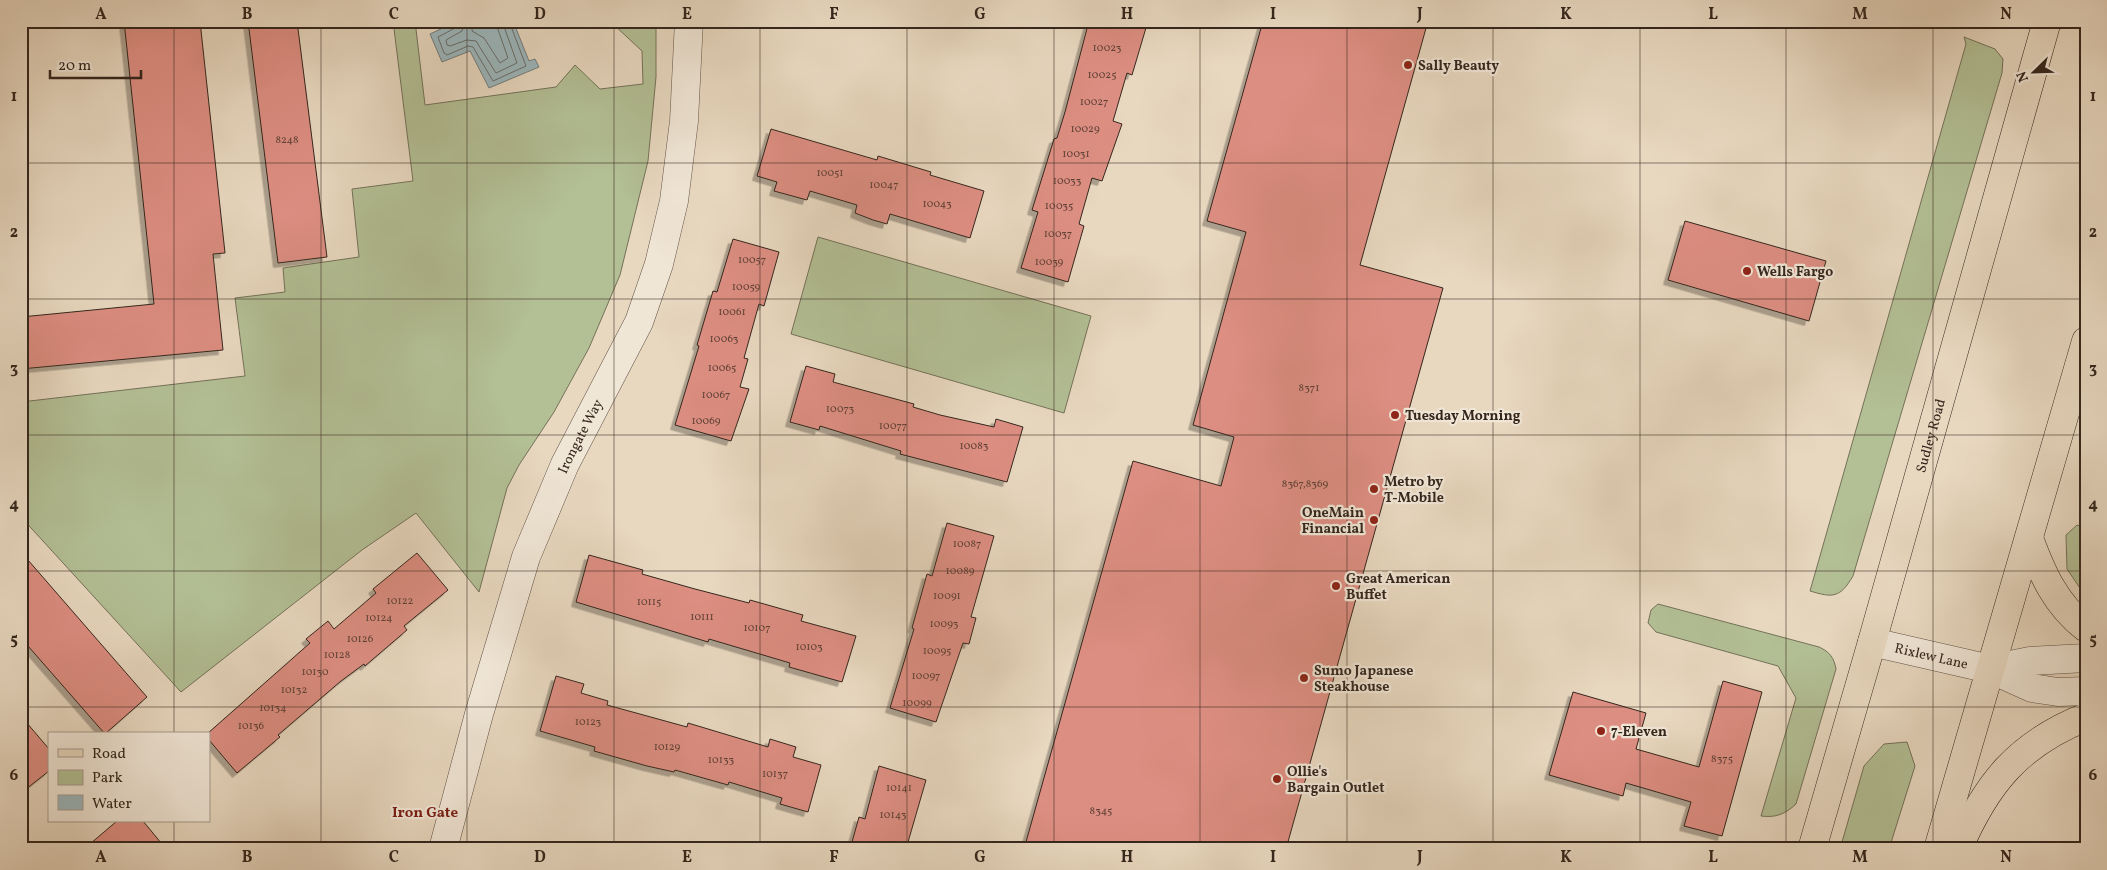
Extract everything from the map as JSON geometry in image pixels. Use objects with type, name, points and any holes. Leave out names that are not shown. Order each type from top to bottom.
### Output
[{"type":"main road","name":"Sudley Road","points":[[1812,849],[2047,21]]},
{"type":"main road","points":[[1938,849],[2086,341]]},
{"type":"main road","points":[[2029,538],[2049,587],[2064,608],[2086,628]]},
{"type":"main road","points":[[1958,849],[1974,813],[1993,784],[2016,758],[2049,735],[2086,717]]},
{"type":"street","name":"Irongate Way","points":[[443,849],[479,714],[526,557],[565,464],[638,322],[659,264],[674,201],[684,121],[689,21]]},
{"type":"street","name":"Rixlew Lane","points":[[1872,642],[1990,669],[2032,688],[2058,692],[2086,691]]},
{"type":"street","name":"Rixlew Lane","points":[[1990,669],[2030,661],[2086,658]]},
{"type":"green space","points":[[393,21],[415,21],[425,105],[556,87],[575,65],[600,89],[643,84],[642,51],[613,24],[616,21],[656,21],[656,77],[648,161],[620,275],[589,348],[554,412],[519,465],[507,488],[479,592],[416,513],[362,550],[181,692],[21,517],[21,402],[245,376],[235,298],[285,292],[283,268],[359,257],[352,189],[413,181]]},
{"type":"green space","points":[[1964,37],[1995,49],[2003,59],[2002,73],[1853,576],[1840,592],[1825,595],[1810,591],[1966,44]]},
{"type":"green space","points":[[818,237],[1091,316],[1064,413],[791,334]]},
{"type":"green space","points":[[2077,525],[2086,528],[2086,597],[2067,569],[2066,535]]},
{"type":"green space","points":[[1658,604],[1819,647],[1829,653],[1833,659],[1836,669],[1796,804],[1788,810],[1776,816],[1761,816],[1796,698],[1778,666],[1656,632],[1648,623],[1651,610]]},
{"type":"green space","points":[[1907,742],[1915,766],[1889,849],[1840,849],[1864,766],[1884,744]]},
{"type":"water","points":[[458,21],[513,21],[529,61],[535,59],[539,67],[489,88],[470,51],[442,62],[430,34]]},
{"type":"building","points":[[124,21],[200,21],[225,253],[213,254],[223,350],[21,369],[21,317],[154,304]]},
{"type":"building","points":[[248,21],[297,21],[327,257],[278,263]]},
{"type":"building","points":[[1089,21],[1148,21],[1132,75],[1127,73],[1113,121],[1122,124],[1102,181],[1092,178],[1079,224],[1084,226],[1068,282],[1021,268],[1038,212],[1032,210],[1054,139],[1057,138],[1065,112]]},
{"type":"building","points":[[1263,21],[1428,21],[1360,265],[1443,288],[1286,849],[1024,849],[1133,461],[1221,486],[1234,437],[1193,425],[1246,232],[1207,221]]},
{"type":"building","points":[[771,129],[877,160],[878,156],[931,172],[930,175],[984,191],[970,238],[890,214],[887,224],[873,220],[855,213],[857,205],[810,191],[807,200],[774,191],[777,182],[757,176]]},
{"type":"building","name":"Wells Fargo","points":[[1685,221],[1826,261],[1809,321],[1668,280]]},
{"type":"building","points":[[733,239],[779,252],[764,306],[759,304],[744,358],[748,359],[740,387],[749,389],[731,441],[675,425],[699,346],[697,345],[713,291],[717,292]]},
{"type":"building","points":[[806,366],[835,374],[833,382],[914,404],[913,407],[940,415],[994,427],[996,419],[1023,427],[1007,482],[900,454],[901,451],[820,426],[819,430],[790,422]]},
{"type":"building","points":[[947,523],[994,536],[971,617],[976,618],[969,644],[963,643],[936,722],[890,708],[914,629],[912,628],[927,574],[932,576]]},
{"type":"building","points":[[21,552],[147,697],[107,732],[103,732],[21,638]]},
{"type":"building","points":[[417,553],[448,590],[404,626],[407,630],[365,666],[364,664],[341,681],[278,735],[280,737],[237,773],[210,741],[209,732],[310,643],[306,639],[328,621],[334,629],[376,593],[373,589]]},
{"type":"building","points":[[589,555],[643,570],[642,574],[695,589],[749,603],[750,600],[803,615],[801,621],[856,636],[842,682],[789,667],[790,663],[709,639],[708,642],[576,602]]},
{"type":"building","points":[[556,676],[584,684],[581,693],[608,701],[607,705],[687,727],[688,723],[768,747],[770,739],[796,747],[793,757],[821,765],[808,812],[780,804],[782,798],[729,782],[728,785],[675,770],[674,772],[647,766],[594,751],[595,747],[540,731]]},
{"type":"building","points":[[1723,681],[1762,692],[1722,836],[1684,826],[1691,802],[1626,783],[1623,796],[1549,775],[1573,692],[1646,713],[1636,749],[1699,767]]},
{"type":"building","points":[[21,716],[48,748],[48,772],[21,793]]},
{"type":"building","points":[[879,766],[926,780],[906,849],[850,849],[859,817],[865,819]]},
{"type":"building","points":[[116,822],[144,822],[166,849],[84,849]]},
{"type":"place","name":"Sally Beauty","points":[[1408,65]]},
{"type":"place","name":"Wells Fargo","points":[[1747,271]]},
{"type":"place","name":"Tuesday Morning","points":[[1395,415]]},
{"type":"place","name":"Metro by T-Mobile","points":[[1374,489]]},
{"type":"place","name":"OneMain Financial","points":[[1374,520]]},
{"type":"place","name":"Great American Buffet","points":[[1336,586]]},
{"type":"place","name":"Sumo Japanese Steakhouse","points":[[1304,678]]},
{"type":"place","name":"7-Eleven","points":[[1601,731]]},
{"type":"place","name":"Ollie's Bargain Outlet","points":[[1277,779]]},
{"type":"district","name":"Iron Gate","points":[[425,812]]}]
